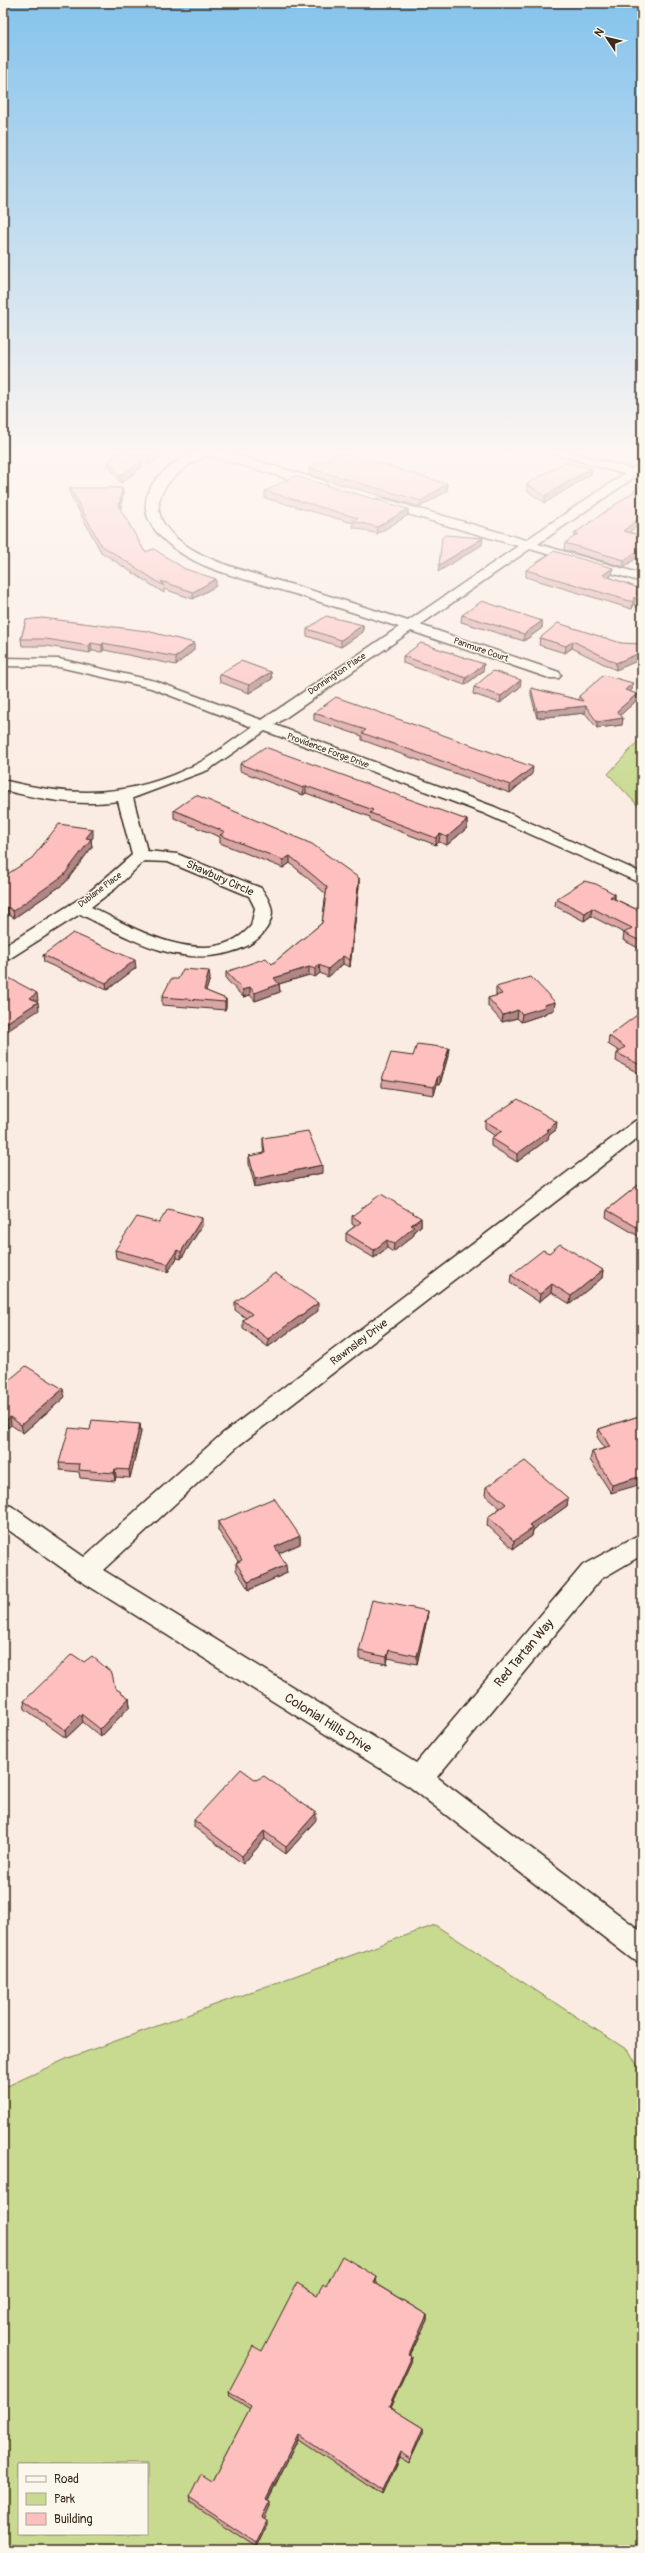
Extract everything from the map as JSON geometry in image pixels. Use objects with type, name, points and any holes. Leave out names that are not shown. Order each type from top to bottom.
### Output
[{"type":"street","name":"Panmure Court","points":[[225,568],[408,625],[554,675]]},
{"type":"street","name":"Donnington Place","points":[[3,785],[76,797],[124,795],[162,784],[203,767],[260,726],[492,568]]},
{"type":"street","points":[[609,568],[642,578]]},
{"type":"street","name":"Providence Forge Drive","points":[[3,662],[59,663],[105,672],[155,685],[260,726],[489,810],[642,878]]},
{"type":"street","points":[[124,795],[140,856]]},
{"type":"street","name":"Shawbury Circle","points":[[78,907],[165,947],[190,952],[214,951],[228,948],[243,941],[258,929],[266,915],[263,901],[255,892],[171,857],[140,856]]},
{"type":"street","name":"Dublane Place","points":[[3,955],[78,907],[128,869],[140,856]]},
{"type":"street","name":"Rawnsley Drive","points":[[85,1571],[230,1440],[642,1125]]},
{"type":"street","name":"Colonial Hills Drive","points":[[3,1513],[85,1571],[419,1779],[642,1949]]},
{"type":"street","name":"Red Tartan Way","points":[[419,1779],[592,1572],[642,1543]]},
{"type":"green space","points":[[642,737],[642,810],[608,774]]},
{"type":"green space","points":[[435,1925],[629,2051],[642,2073],[642,2550],[3,2550],[3,2088],[66,2059]]},
{"type":"building","points":[[137,568],[184,568],[216,579],[193,592],[161,581],[164,586]]},
{"type":"building","points":[[529,568],[613,568],[603,575],[638,588],[636,594],[642,595],[642,605],[634,597],[633,602],[526,570]]},
{"type":"building","points":[[482,601],[542,621],[524,634],[462,615]]},
{"type":"building","points":[[326,616],[363,625],[341,640],[307,629]]},
{"type":"building","points":[[42,618],[147,631],[194,643],[176,657],[103,643],[102,645],[91,643],[89,646],[46,639],[21,639],[26,620]]},
{"type":"building","points":[[558,623],[621,643],[642,644],[642,652],[616,663],[573,641],[566,646],[540,638]]},
{"type":"building","points":[[421,643],[484,664],[466,678],[403,656]]},
{"type":"building","points":[[241,661],[271,672],[249,685],[219,674]]},
{"type":"building","points":[[493,671],[521,680],[501,696],[474,687]]},
{"type":"building","points":[[604,675],[633,683],[625,690],[637,694],[617,711],[623,718],[597,722],[586,706],[537,711],[531,688],[583,701],[579,696]]},
{"type":"building","points":[[336,697],[533,767],[510,785],[362,733],[366,730],[314,713]]},
{"type":"building","points":[[265,747],[467,820],[447,837],[440,834],[436,838],[370,813],[373,810],[306,786],[303,788],[240,764]]},
{"type":"building","points":[[196,795],[312,844],[359,878],[350,960],[343,956],[328,969],[319,965],[315,969],[309,967],[274,978],[279,984],[255,993],[250,987],[243,990],[226,972],[266,958],[272,964],[322,923],[327,887],[290,856],[283,860],[220,835],[225,832],[174,810]]},
{"type":"building","points":[[59,824],[93,829],[86,838],[91,839],[64,875],[13,911],[8,907],[3,911],[3,877],[32,858]]},
{"type":"building","points":[[584,881],[596,884],[615,894],[610,897],[642,912],[642,942],[624,933],[632,928],[592,908],[585,913],[556,899]]},
{"type":"building","points":[[73,933],[135,960],[106,983],[43,955]]},
{"type":"building","points":[[183,969],[209,971],[204,990],[226,999],[225,1002],[162,997],[171,979],[178,979]]},
{"type":"building","points":[[531,977],[555,1002],[544,1005],[545,1007],[522,1014],[518,1010],[503,1015],[488,998],[502,994],[496,987]]},
{"type":"building","points":[[9,978],[37,993],[30,998],[38,1002],[3,1025],[3,982]]},
{"type":"building","points":[[637,1015],[642,1018],[642,1066],[617,1053],[625,1047],[609,1036]]},
{"type":"building","points":[[417,1044],[449,1048],[440,1076],[438,1076],[434,1087],[382,1079],[391,1053],[413,1056]]},
{"type":"building","points":[[518,1099],[557,1122],[547,1130],[549,1131],[517,1154],[491,1138],[502,1131],[485,1121]]},
{"type":"building","points":[[308,1131],[322,1165],[255,1179],[249,1156],[265,1153],[263,1138]]},
{"type":"building","points":[[642,1182],[642,1230],[607,1210]]},
{"type":"building","points":[[381,1194],[421,1218],[411,1225],[414,1227],[394,1244],[387,1240],[374,1250],[346,1233],[361,1222],[352,1216]]},
{"type":"building","points":[[168,1209],[202,1218],[181,1252],[177,1250],[168,1264],[115,1250],[137,1217],[159,1223]]},
{"type":"building","points":[[560,1244],[603,1270],[571,1296],[552,1284],[540,1294],[511,1275],[543,1250],[549,1253]]},
{"type":"building","points":[[275,1273],[318,1303],[268,1339],[243,1320],[252,1314],[235,1302]]},
{"type":"building","points":[[26,1366],[63,1389],[21,1425],[10,1417],[6,1420],[3,1418],[3,1377],[8,1381]]},
{"type":"building","points":[[642,1415],[642,1476],[612,1485],[592,1452],[610,1447],[599,1429]]},
{"type":"building","points":[[92,1420],[140,1424],[129,1470],[115,1469],[114,1473],[79,1470],[80,1464],[59,1463],[69,1428],[90,1430]]},
{"type":"building","points":[[525,1461],[568,1498],[529,1525],[533,1528],[514,1541],[488,1517],[506,1504],[486,1487]]},
{"type":"building","points":[[274,1498],[300,1536],[275,1547],[286,1565],[248,1582],[236,1563],[242,1560],[218,1522]]},
{"type":"building","points":[[372,1600],[428,1611],[417,1656],[389,1650],[387,1657],[359,1651]]},
{"type":"building","points":[[72,1654],[84,1662],[92,1656],[112,1673],[115,1688],[129,1698],[100,1729],[81,1714],[65,1730],[24,1701]]},
{"type":"building","points":[[241,1769],[256,1780],[264,1776],[316,1813],[286,1847],[264,1831],[242,1856],[194,1820]]},
{"type":"building","points":[[342,2256],[377,2277],[374,2283],[427,2315],[409,2355],[412,2356],[389,2407],[423,2428],[410,2459],[400,2452],[382,2491],[298,2434],[266,2499],[270,2501],[262,2517],[267,2520],[256,2543],[189,2498],[201,2474],[212,2481],[251,2406],[229,2391],[253,2346],[262,2351],[297,2283],[317,2295],[323,2284],[326,2286]]}]
